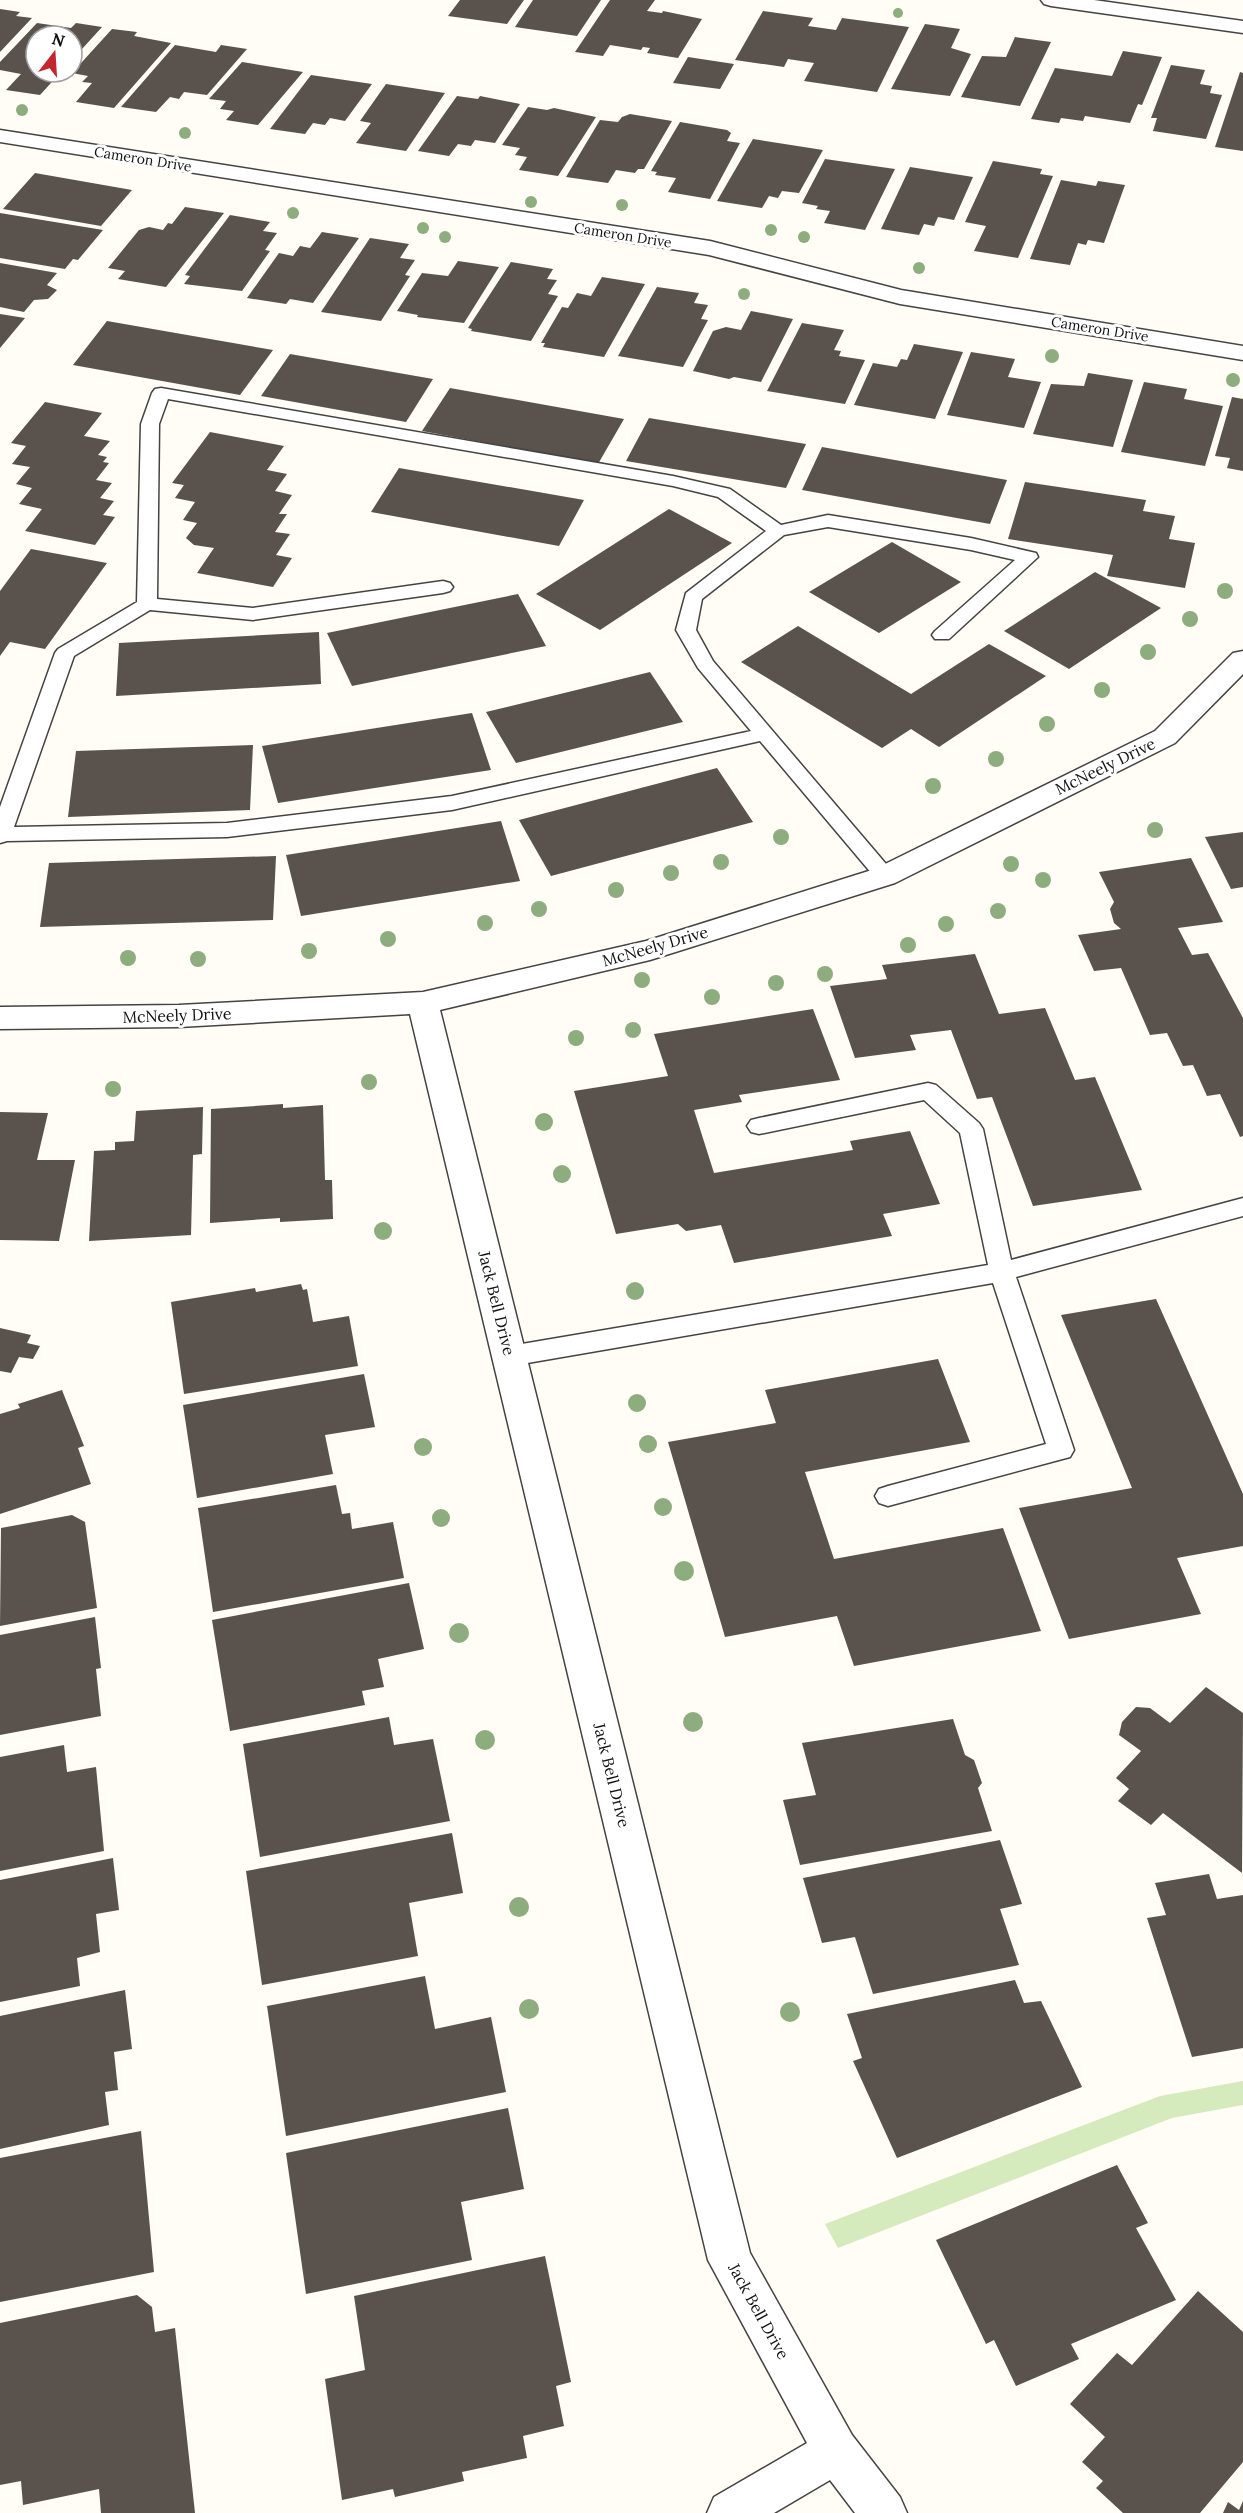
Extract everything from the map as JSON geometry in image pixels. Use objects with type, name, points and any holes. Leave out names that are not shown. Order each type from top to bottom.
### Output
[{"type":"street","points":[[1051,0],[1243,27]]},
{"type":"street","name":"Cameron Drive","points":[[0,136],[710,248],[900,297],[1243,353]]},
{"type":"street","name":"McNeely Drive","points":[[0,1018],[179,1016],[423,1003],[650,950],[885,876],[1165,737],[1240,666]]},
{"type":"street","name":"Jack Bell Drive","points":[[423,1003],[730,2260],[836,2451],[884,2513]]},
{"type":"street","points":[[730,2513],[836,2451]]},
{"type":"lane","points":[[147,604],[150,424],[162,393],[673,481],[724,493],[778,531]]},
{"type":"lane","points":[[885,876],[705,664],[686,630],[693,597],[778,531],[828,521],[971,544],[1029,557],[942,635]]},
{"type":"lane","points":[[442,587],[253,614],[147,604],[65,653],[0,835],[227,830],[452,803],[764,735]]},
{"type":"lane","points":[[759,1126],[928,1091],[971,1129],[1002,1272],[1060,1450],[888,1496]]},
{"type":"lane","points":[[510,1356],[1002,1272],[1243,1207]]},
{"type":"green space","points":[[1243,2081],[1243,2105],[1172,2118],[838,2248],[825,2224],[1160,2096]]},
{"type":"building","points":[[460,0],[524,0],[507,24],[448,16]]},
{"type":"building","points":[[533,0],[601,0],[577,36],[515,27]]},
{"type":"building","points":[[610,0],[655,0],[647,11],[662,13],[663,11],[702,19],[678,58],[647,53],[650,48],[643,47],[641,50],[610,45],[603,56],[575,52]]},
{"type":"building","points":[[0,9],[20,12],[16,16],[32,18],[24,24],[0,52]]},
{"type":"building","points":[[763,11],[813,18],[808,26],[836,30],[842,18],[909,27],[877,92],[804,81],[814,63],[788,59],[784,67],[735,60]]},
{"type":"building","points":[[84,24],[102,27],[84,47]]},
{"type":"building","points":[[925,24],[960,29],[951,48],[971,54],[950,96],[891,89]]},
{"type":"building","points":[[112,29],[137,32],[134,36],[171,43],[114,108],[76,102],[92,83],[84,82],[88,76],[84,75],[84,60]]},
{"type":"building","points":[[24,37],[24,84],[50,84],[40,95],[6,90],[21,74],[0,70],[0,62]]},
{"type":"building","points":[[1015,37],[1051,42],[1020,106],[961,97],[982,56],[1006,57]]},
{"type":"building","points":[[175,45],[216,52],[221,45],[247,49],[207,95],[184,92],[179,99],[170,97],[156,112],[121,107]]},
{"type":"building","points":[[1123,51],[1162,57],[1142,105],[1138,104],[1130,123],[1085,116],[1083,121],[1061,118],[1059,123],[1031,119],[1055,68],[1112,76]]},
{"type":"building","points":[[688,57],[734,64],[720,89],[673,83]]},
{"type":"building","points":[[242,62],[303,72],[258,125],[226,120],[234,111],[220,109],[226,101],[209,99]]},
{"type":"building","points":[[1171,65],[1205,70],[1200,84],[1212,86],[1210,93],[1222,95],[1206,139],[1153,131],[1157,118],[1151,118]]},
{"type":"building","points":[[1240,72],[1243,73],[1243,151],[1215,147]]},
{"type":"building","points":[[311,75],[372,84],[345,121],[330,118],[325,125],[313,123],[305,134],[270,129]]},
{"type":"building","points":[[386,84],[445,93],[406,151],[356,143],[371,123],[360,121]]},
{"type":"building","points":[[457,96],[478,99],[480,96],[520,104],[495,143],[475,140],[471,146],[458,144],[449,156],[418,151]]},
{"type":"building","points":[[528,107],[547,110],[554,108],[596,117],[558,176],[519,170],[527,157],[515,155],[520,148],[502,145]]},
{"type":"building","points":[[630,114],[672,121],[644,169],[638,169],[635,173],[616,170],[608,183],[566,177],[600,120],[618,122],[622,117]]},
{"type":"building","points":[[680,122],[727,130],[731,133],[727,141],[740,143],[710,199],[668,192],[676,178],[655,175],[657,172],[651,171]]},
{"type":"building","points":[[753,139],[823,150],[799,193],[782,191],[778,198],[769,196],[762,208],[717,201]]},
{"type":"building","points":[[825,159],[895,169],[865,230],[824,223],[830,211],[816,209],[818,206],[802,203]]},
{"type":"building","points":[[993,161],[1042,169],[1040,174],[1053,176],[1018,258],[974,251],[986,226],[965,222]]},
{"type":"building","points":[[910,167],[973,177],[954,220],[938,217],[934,226],[924,224],[919,235],[881,229]]},
{"type":"building","points":[[35,173],[132,190],[101,226],[3,209]]},
{"type":"building","points":[[1061,180],[1096,186],[1098,181],[1125,185],[1104,243],[1088,240],[1086,245],[1078,243],[1070,265],[1030,259]]},
{"type":"building","points":[[185,207],[224,213],[166,287],[118,279],[125,271],[108,268],[139,230],[149,227],[163,230],[168,223],[172,224]]},
{"type":"building","points":[[0,213],[103,230],[78,260],[73,259],[65,269],[0,258]]},
{"type":"building","points":[[230,215],[270,222],[263,231],[277,233],[265,250],[270,251],[242,291],[184,284],[190,276],[185,275]]},
{"type":"building","points":[[322,232],[359,238],[313,303],[290,299],[286,304],[247,298],[279,253],[293,256],[300,246],[310,248]]},
{"type":"building","points":[[370,238],[409,244],[400,258],[415,260],[405,275],[410,276],[381,321],[321,312]]},
{"type":"building","points":[[458,261],[499,267],[464,323],[417,317],[418,315],[397,311],[422,273],[448,276]]},
{"type":"building","points":[[511,262],[553,269],[547,279],[557,280],[548,294],[558,296],[531,341],[471,331],[472,329],[468,328]]},
{"type":"building","points":[[0,263],[57,273],[47,285],[57,290],[48,299],[34,300],[24,312],[0,307]]},
{"type":"building","points":[[602,277],[645,284],[604,357],[543,347],[545,343],[541,343],[562,307],[568,308],[577,293],[591,296]]},
{"type":"building","points":[[657,287],[699,293],[694,303],[708,305],[701,319],[708,320],[683,367],[618,356]]},
{"type":"building","points":[[751,311],[793,319],[761,382],[734,377],[729,379],[693,371],[713,331],[726,327],[741,330]]},
{"type":"building","points":[[0,314],[25,318],[0,348]]},
{"type":"building","points":[[107,321],[273,350],[240,395],[73,365]]},
{"type":"building","points":[[802,323],[844,330],[834,350],[841,351],[839,356],[865,360],[845,404],[767,391]]},
{"type":"building","points":[[914,344],[963,352],[935,419],[854,405],[873,363],[897,367],[901,359],[907,360]]},
{"type":"building","points":[[971,352],[1015,359],[1008,377],[1041,382],[1024,428],[947,415]]},
{"type":"building","points":[[290,354],[433,379],[406,422],[261,396]]},
{"type":"building","points":[[1088,373],[1133,380],[1113,447],[1033,434],[1051,384],[1084,386]]},
{"type":"building","points":[[1144,382],[1187,389],[1184,399],[1223,406],[1205,466],[1121,452]]},
{"type":"building","points":[[450,388],[624,419],[598,464],[422,431]]},
{"type":"building","points":[[1232,397],[1243,399],[1243,471],[1227,468],[1230,458],[1215,456]]},
{"type":"building","points":[[45,402],[102,413],[84,436],[110,441],[98,455],[107,457],[103,462],[109,463],[96,480],[112,483],[100,498],[114,501],[103,515],[115,517],[95,545],[25,531],[42,509],[19,504],[32,488],[16,484],[30,467],[12,464],[26,446],[11,443]]},
{"type":"building","points":[[649,418],[806,444],[786,488],[626,461]]},
{"type":"building","points":[[210,432],[284,446],[267,470],[287,474],[275,491],[292,495],[279,514],[287,514],[275,532],[290,534],[276,555],[292,558],[273,587],[197,573],[214,548],[194,545],[186,538],[197,523],[183,520],[195,502],[175,498],[184,485],[172,483]]},
{"type":"building","points":[[822,447],[1007,480],[990,524],[802,490]]},
{"type":"building","points":[[399,468],[584,500],[559,546],[371,512]]},
{"type":"building","points":[[1025,482],[1146,500],[1143,511],[1175,516],[1169,539],[1195,543],[1185,588],[1107,576],[1113,555],[1008,539]]},
{"type":"building","points":[[669,509],[732,543],[600,630],[536,594]]},
{"type":"building","points":[[892,542],[961,582],[879,633],[809,592]]},
{"type":"building","points":[[31,549],[107,563],[45,649],[10,642],[0,656],[0,591]]},
{"type":"building","points":[[1095,572],[1161,608],[1069,669],[1004,631]]},
{"type":"building","points":[[518,594],[546,646],[352,686],[327,633]]},
{"type":"building","points":[[798,626],[911,694],[989,644],[1046,676],[939,747],[911,729],[882,748],[741,662]]},
{"type":"building","points":[[319,632],[321,684],[116,696],[119,643]]},
{"type":"building","points":[[650,672],[683,722],[516,763],[486,712]]},
{"type":"building","points":[[472,713],[491,770],[278,803],[262,746]]},
{"type":"building","points":[[253,745],[250,810],[68,817],[76,751]]},
{"type":"building","points":[[717,768],[753,822],[551,876],[519,820]]},
{"type":"building","points":[[501,821],[520,881],[301,916],[286,855]]},
{"type":"building","points":[[1243,832],[1243,887],[1231,889],[1205,837]]},
{"type":"building","points":[[276,856],[273,920],[40,927],[49,863]]},
{"type":"building","points":[[1191,858],[1223,922],[1178,928],[1192,955],[1208,953],[1243,1018],[1243,1136],[1240,1137],[1220,1094],[1207,1096],[1193,1065],[1183,1066],[1167,1033],[1150,1035],[1121,968],[1094,971],[1078,935],[1121,929],[1114,923],[1110,909],[1114,902],[1099,872]]},
{"type":"building","points":[[975,954],[999,1014],[1045,1008],[1075,1080],[1095,1077],[1142,1190],[1033,1206],[992,1097],[977,1099],[951,1030],[910,1035],[916,1050],[855,1058],[830,986],[887,979],[882,965]]},
{"type":"building","points":[[813,1009],[840,1080],[739,1095],[742,1102],[694,1110],[714,1173],[853,1150],[850,1141],[910,1131],[940,1204],[883,1214],[892,1236],[734,1263],[721,1225],[686,1231],[678,1224],[616,1234],[574,1091],[668,1076],[654,1034]]},
{"type":"building","points":[[283,1104],[283,1108],[323,1105],[325,1180],[332,1180],[333,1219],[280,1222],[280,1218],[210,1223],[211,1109]]},
{"type":"building","points":[[203,1107],[202,1154],[193,1155],[191,1235],[89,1241],[94,1151],[115,1150],[115,1142],[134,1141],[136,1111]]},
{"type":"building","points":[[0,1112],[48,1113],[37,1160],[75,1160],[59,1241],[0,1240]]},
{"type":"building","points":[[301,1284],[303,1290],[307,1289],[313,1322],[349,1316],[358,1366],[184,1394],[171,1302],[255,1288],[256,1292]]},
{"type":"building","points":[[1156,1299],[1243,1494],[1243,1546],[1177,1558],[1201,1614],[1069,1639],[1019,1508],[1132,1488],[1061,1315]]},
{"type":"building","points":[[0,1328],[31,1335],[27,1343],[40,1346],[33,1359],[19,1357],[11,1373],[0,1371]]},
{"type":"building","points":[[938,1359],[970,1442],[805,1472],[834,1559],[1003,1528],[1041,1631],[854,1666],[837,1616],[725,1637],[668,1442],[776,1423],[765,1390]]},
{"type":"building","points":[[364,1374],[375,1427],[325,1435],[333,1474],[197,1498],[183,1405]]},
{"type":"building","points":[[62,1390],[84,1446],[78,1448],[91,1484],[0,1514],[0,1414],[20,1408],[18,1404]]},
{"type":"building","points":[[336,1485],[342,1514],[350,1513],[352,1529],[393,1522],[404,1578],[213,1612],[198,1508]]},
{"type":"building","points":[[72,1515],[85,1522],[97,1608],[0,1626],[1,1528]]},
{"type":"building","points":[[409,1583],[424,1649],[378,1659],[384,1687],[362,1691],[365,1705],[230,1731],[212,1620]]},
{"type":"building","points":[[95,1617],[101,1668],[96,1669],[101,1716],[0,1735],[0,1635]]},
{"type":"building","points":[[1206,1687],[1243,1713],[1242,1873],[1163,1813],[1151,1825],[1118,1801],[1129,1789],[1116,1778],[1141,1751],[1119,1735],[1122,1722],[1136,1707],[1150,1708],[1170,1723]]},
{"type":"building","points":[[389,1717],[394,1745],[433,1739],[450,1821],[260,1857],[243,1744]]},
{"type":"building","points":[[953,1719],[965,1755],[974,1760],[982,1783],[978,1788],[992,1831],[800,1865],[783,1800],[816,1795],[802,1743]]},
{"type":"building","points":[[64,1745],[67,1772],[96,1767],[104,1851],[0,1871],[0,1757]]},
{"type":"building","points":[[452,1833],[463,1893],[409,1903],[418,1956],[262,1985],[246,1871]]},
{"type":"building","points":[[1000,1840],[1022,1904],[1000,1909],[1019,1965],[873,1994],[855,1937],[822,1943],[803,1878]]},
{"type":"building","points":[[113,1858],[119,1910],[96,1914],[100,1952],[77,1958],[80,1986],[0,2002],[0,1880]]},
{"type":"building","points":[[1209,1874],[1217,1899],[1243,1895],[1243,2048],[1192,2057],[1147,1918],[1166,1915],[1155,1883]]},
{"type":"building","points":[[425,1976],[435,2029],[491,2017],[506,2092],[286,2136],[267,2006]]},
{"type":"building","points":[[1015,1980],[1024,2003],[1041,2001],[1082,2087],[897,2158],[853,2061],[862,2058],[847,2014]]},
{"type":"building","points":[[125,1990],[132,2049],[114,2052],[118,2090],[105,2092],[109,2125],[0,2149],[0,2016]]},
{"type":"building","points":[[508,2108],[524,2189],[461,2202],[472,2260],[306,2294],[286,2153]]},
{"type":"building","points":[[141,2131],[154,2272],[0,2302],[0,2158]]},
{"type":"building","points":[[1117,2165],[1148,2223],[1136,2228],[1176,2300],[1071,2344],[1079,2359],[1016,2386],[994,2340],[986,2344],[936,2240]]},
{"type":"building","points":[[545,2256],[571,2382],[556,2386],[564,2426],[523,2436],[527,2458],[462,2472],[464,2481],[395,2497],[393,2489],[342,2500],[325,2379],[365,2370],[354,2296]]},
{"type":"building","points":[[1198,2291],[1243,2332],[1243,2462],[1200,2513],[1123,2513],[1096,2488],[1103,2481],[1082,2462],[1105,2437],[1070,2404],[1117,2353],[1132,2365]]},
{"type":"building","points":[[137,2295],[152,2307],[155,2332],[175,2328],[195,2513],[101,2513],[99,2489],[23,2505],[21,2481],[0,2485],[0,2323]]},
{"type":"building","points":[[1243,2501],[1243,2513],[1223,2513],[1228,2502],[1239,2510]]}]
